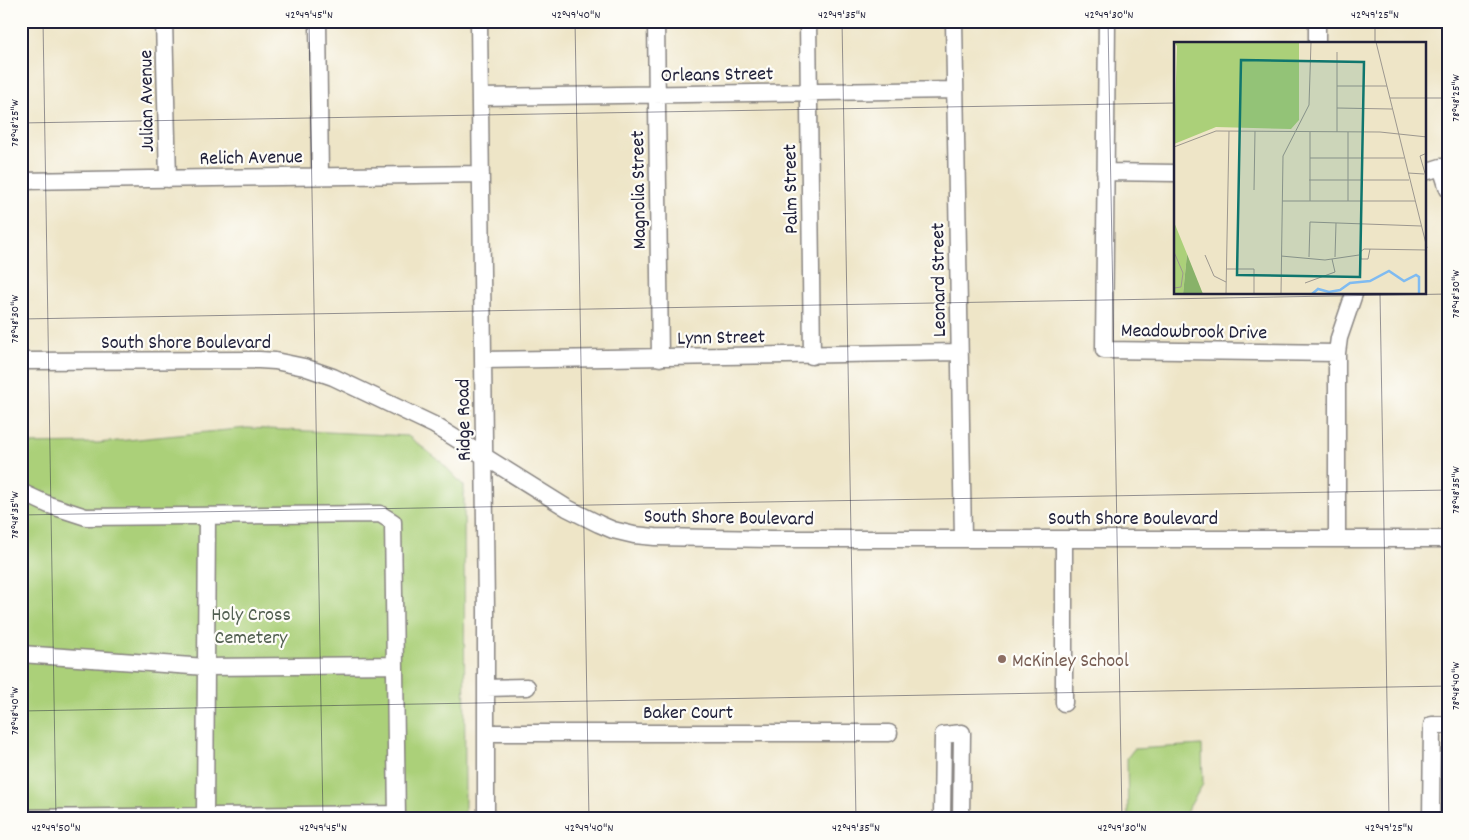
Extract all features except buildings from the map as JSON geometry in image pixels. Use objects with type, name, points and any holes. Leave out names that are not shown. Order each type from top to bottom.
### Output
[{"type":"street","name":"Julian Avenue","points":[[164,21],[168,179]]},
{"type":"street","points":[[318,21],[320,176]]},
{"type":"street","name":"Ridge Road","points":[[479,21],[486,819]]},
{"type":"street","name":"Magnolia Street","points":[[656,21],[660,358]]},
{"type":"street","name":"Palm Street","points":[[808,21],[812,356]]},
{"type":"street","name":"Leonard Street","points":[[954,21],[963,539]]},
{"type":"street","name":"Meadowbrook Drive","points":[[1107,21],[1104,350],[1337,353]]},
{"type":"street","points":[[1317,21],[1317,42]]},
{"type":"street","name":"Orleans Street","points":[[480,97],[955,90]]},
{"type":"street","points":[[1426,172],[1441,167],[1448,189]]},
{"type":"street","points":[[1106,172],[1174,172]]},
{"type":"street","name":"Relich Avenue","points":[[21,181],[481,174]]},
{"type":"street","points":[[1337,539],[1337,353],[1339,338],[1354,295]]},
{"type":"street","name":"Lynn Street","points":[[483,360],[812,356],[959,352]]},
{"type":"street","name":"South Shore Boulevard","points":[[21,361],[260,360],[304,367],[333,378],[434,425],[567,508],[599,524],[613,530],[655,538],[1448,539]]},
{"type":"street","points":[[21,492],[49,505],[86,517],[380,514],[392,522],[397,816],[21,818]]},
{"type":"street","points":[[205,816],[206,516]]},
{"type":"street","points":[[1064,539],[1064,703]]},
{"type":"street","points":[[21,654],[206,667],[395,666]]},
{"type":"street","points":[[486,688],[527,687]]},
{"type":"street","points":[[1431,819],[1432,725],[1448,725]]},
{"type":"street","name":"Baker Court","points":[[486,733],[889,733]]},
{"type":"street","points":[[944,819],[942,817],[943,735],[962,733],[962,819]]},
{"type":"green space","name":"Holy Cross Cemetery","points":[[247,428],[408,436],[440,461],[464,486],[465,819],[21,819],[21,444],[98,443]]},
{"type":"green space","points":[[1202,745],[1203,784],[1184,816],[1177,819],[1128,819],[1127,758],[1134,749]]},
{"type":"place","name":"McKinley School","points":[[1002,659]]}]
